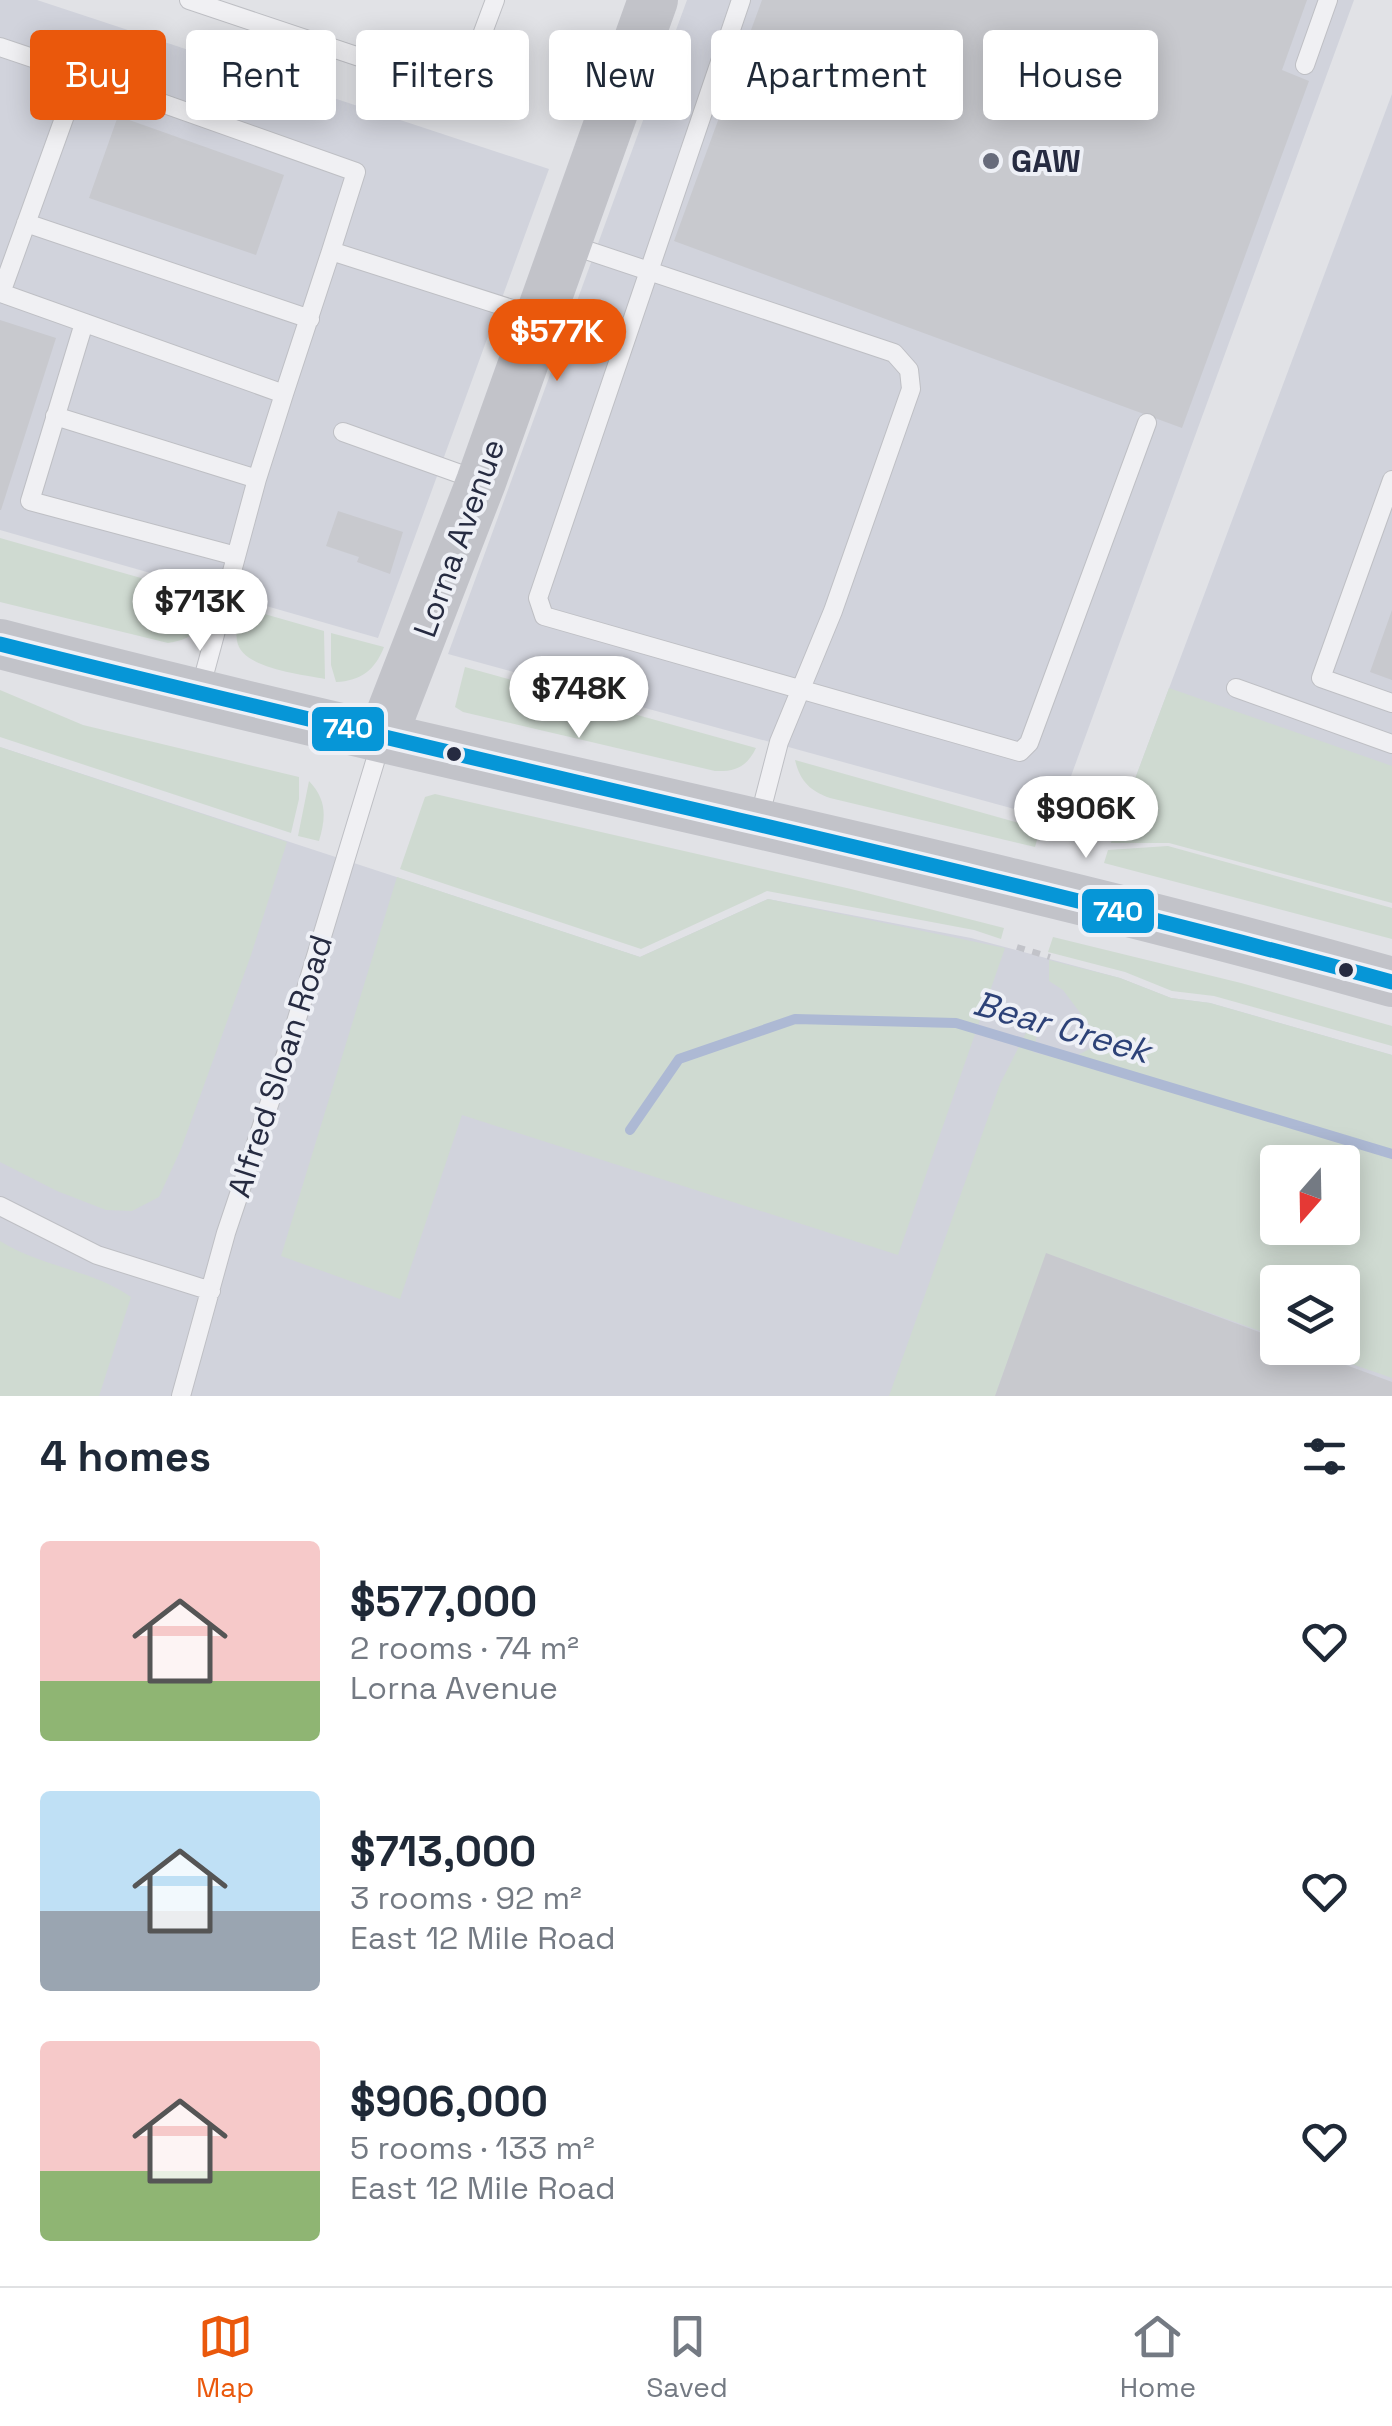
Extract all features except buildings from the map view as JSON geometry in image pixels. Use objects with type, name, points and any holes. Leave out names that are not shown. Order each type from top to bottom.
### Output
[{"type":"main road","name":"Lorna Avenue","points":[[382,736],[480,482],[653,0]]},
{"type":"main road","points":[[0,644],[198,695],[1210,932],[1392,982]]},
{"type":"lane","points":[[189,0],[461,91],[495,0]]},
{"type":"lane","points":[[741,0],[538,598],[544,616],[1020,752],[1029,743],[1147,423]]},
{"type":"lane","points":[[1305,65],[1328,0]]},
{"type":"lane","points":[[0,47],[30,57]]},
{"type":"lane","points":[[166,105],[356,172],[256,480],[198,695]]},
{"type":"lane","points":[[63,120],[0,293],[284,394]]},
{"type":"lane","points":[[26,223],[310,319]]},
{"type":"lane","points":[[565,243],[894,354],[909,370],[911,390],[889,457],[802,691],[779,742],[758,824]]},
{"type":"lane","points":[[331,251],[538,317]]},
{"type":"lane","points":[[84,323],[30,501],[236,556]]},
{"type":"lane","points":[[56,416],[256,480]]},
{"type":"lane","points":[[344,432],[480,482]]},
{"type":"lane","points":[[1392,480],[1321,678],[1392,704]]},
{"type":"lane","points":[[1236,688],[1392,744]]},
{"type":"lane","name":"Alfred Sloan Road","points":[[181,1396],[226,1233],[295,1026],[382,736]]},
{"type":"lane","points":[[0,1206],[97,1255],[210,1292]]},
{"type":"path","points":[[1017,947],[1050,956]]},
{"type":"shaded area","points":[[0,0],[37,0],[128,30],[30,30],[30,120],[166,120],[166,43],[186,49],[186,120],[336,120],[336,99],[356,105],[356,120],[401,120],[549,169],[378,638],[0,530]]},
{"type":"shaded area","points":[[687,0],[1354,0],[1055,820],[448,654],[643,120],[691,120],[691,30],[676,30]]},
{"type":"shaded area","points":[[1392,94],[1392,900],[1169,839],[1111,843]]},
{"type":"shaded area","points":[[0,538],[208,597],[200,623],[187,638],[168,643],[0,602]]},
{"type":"shaded area","points":[[243,608],[324,631],[325,679],[274,669],[249,658],[237,641]]},
{"type":"shaded area","points":[[331,633],[384,647],[366,673],[336,682],[331,665]]},
{"type":"shaded area","points":[[465,667],[756,748],[740,767],[715,771],[463,712],[455,707]]},
{"type":"shaded area","points":[[1169,688],[1392,766],[1392,903],[1169,843],[1111,843]]},
{"type":"shaded area","points":[[0,690],[83,725],[299,777],[299,799],[291,833],[0,737]]},
{"type":"shaded area","points":[[0,747],[640,957],[768,899],[971,938],[1120,978],[1171,998],[1210,1003],[1392,1055],[1392,1396],[0,1396]]},
{"type":"shaded area","points":[[0,747],[287,842],[181,1149],[159,1197],[132,1211],[106,1210],[0,1162]]},
{"type":"shaded area","points":[[795,760],[1040,829],[1035,847],[830,798],[807,784]]},
{"type":"shaded area","points":[[309,781],[323,809],[319,841],[298,836]]},
{"type":"shaded area","points":[[435,794],[1004,928],[1001,939],[974,930],[767,891],[641,949],[400,869],[425,797]]},
{"type":"shaded area","points":[[1168,846],[1392,908],[1392,939],[1104,863],[1108,850]]},
{"type":"shaded area","points":[[397,877],[640,957],[768,899],[1005,948],[898,1255],[462,1115],[400,1299],[281,1256]]},
{"type":"shaded area","points":[[1053,937],[1241,983],[1392,1026],[1392,1046],[1214,996],[1172,991],[1125,972],[1048,952]]},
{"type":"shaded area","points":[[1049,960],[1120,978],[1171,998],[1210,1003],[1392,1055],[1392,1378],[1355,1365],[1360,1365],[1360,1265],[1260,1265],[1260,1331],[1047,1254],[995,1396],[889,1396],[1000,1084],[1029,1027],[1037,1035],[1033,1052],[1067,1061],[1091,1048],[1096,1034],[1063,990],[1049,981]]},
{"type":"shaded area","points":[[0,1241],[131,1297],[99,1396],[0,1396]]},
{"type":"waterway","name":"Bear Creek","points":[[630,1130],[679,1059],[795,1019],[956,1023],[1392,1154]]},
{"type":"transit line","name":"740","points":[[0,644],[1045,893],[1392,982]]},
{"type":"place","name":"GAW","points":[[991,161]]}]
